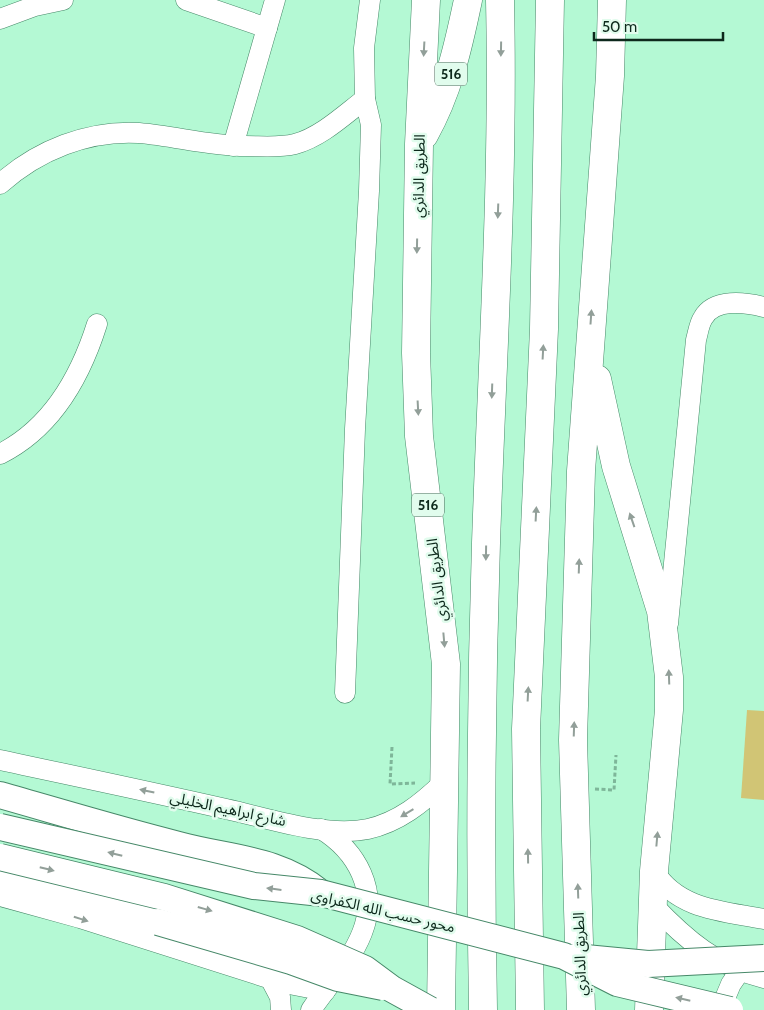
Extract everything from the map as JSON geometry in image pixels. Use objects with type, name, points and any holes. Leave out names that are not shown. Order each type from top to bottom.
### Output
[{"type":"highway","name":"الطريق الدائري","points":[[426,0],[419,144],[416,353],[420,436],[446,664],[441,1010]]},
{"type":"highway","name":"516","points":[[419,144],[447,88],[456,58],[468,0]]},
{"type":"highway","points":[[483,1010],[481,888],[486,546],[500,177],[500,0]]},
{"type":"highway","points":[[530,1010],[526,728],[544,329],[550,0]]},
{"type":"highway","name":"الطريق الدائري","points":[[581,1010],[574,740],[581,471],[610,76],[612,0]]},
{"type":"highway","points":[[590,344],[616,466],[653,579],[666,644],[669,710],[654,871],[649,1010]]},
{"type":"main road","points":[[0,795],[181,846],[268,864],[296,875],[321,893]]},
{"type":"main road","name":"محور حسب الله الكفراوى","points":[[0,827],[254,886],[321,893],[564,956],[617,983],[730,1010]]},
{"type":"main road","points":[[0,857],[164,897],[251,923],[350,961],[372,973],[392,989],[430,1010]]},
{"type":"main road","points":[[0,878],[291,961],[338,978],[392,989]]},
{"type":"main road","points":[[564,956],[648,964],[764,958]]},
{"type":"street","points":[[0,19],[35,6],[63,0]]},
{"type":"street","points":[[186,0],[267,28]]},
{"type":"street","points":[[233,146],[276,0]]},
{"type":"street","points":[[345,693],[355,429],[369,191],[371,126],[365,99],[364,48],[370,0]]},
{"type":"street","points":[[0,184],[29,162],[49,150],[93,136],[139,133],[233,146],[281,146],[307,140],[365,99]]},
{"type":"street","points":[[666,644],[696,340],[703,317],[712,308],[720,304],[764,307]]},
{"type":"street","points":[[0,454],[34,431],[56,408],[74,382],[88,353],[97,324]]},
{"type":"street","name":"شارع ابراهيم الخليلي","points":[[0,760],[320,829],[345,831],[368,829],[410,812],[444,782]]},
{"type":"street","points":[[311,1010],[362,932],[367,915],[368,898],[365,881],[353,857],[335,838],[320,829]]},
{"type":"street","points":[[654,871],[669,890],[689,903],[764,919]]},
{"type":"street","points":[[0,896],[80,918],[297,987],[325,991]]},
{"type":"street","points":[[654,905],[685,937],[702,950],[740,971],[764,978]]},
{"type":"street","points":[[720,1010],[731,984],[740,971]]},
{"type":"street","points":[[270,978],[280,997],[281,1010]]},
{"type":"path","points":[[392,747],[390,784],[444,782]]},
{"type":"path","points":[[575,789],[614,790],[616,755]]},
{"type":"shaded area","points":[[747,710],[764,711],[764,800],[741,798]]}]
